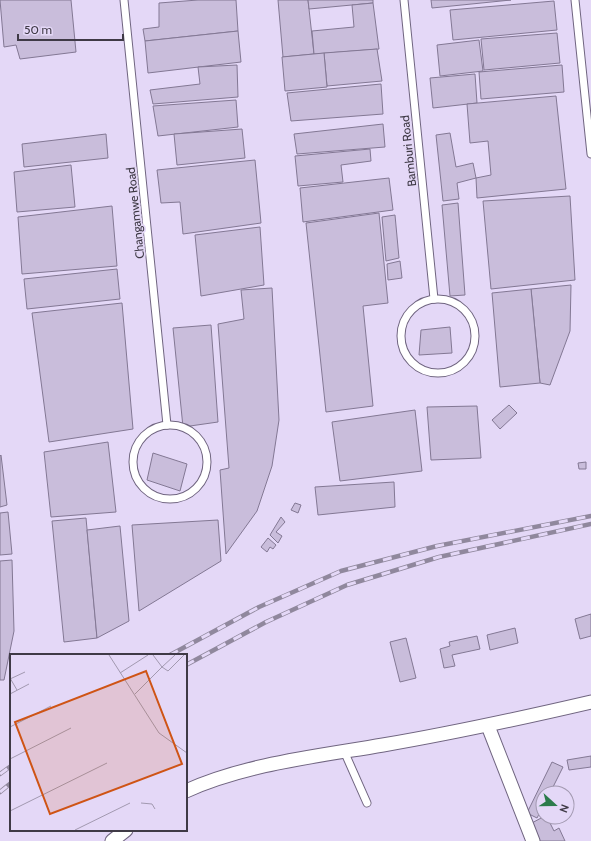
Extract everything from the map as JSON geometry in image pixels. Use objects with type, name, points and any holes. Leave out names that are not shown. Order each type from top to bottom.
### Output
[{"type":"street","points":[[187,792],[218,779],[255,769],[344,751],[488,726],[591,702]]},
{"type":"street","points":[[488,726],[533,841]]},
{"type":"street","points":[[112,841],[125,831]]},
{"type":"lane","name":"Changamwe Road","points":[[124,0],[167,425]]},
{"type":"lane","name":"Bamburi Road","points":[[404,0],[434,299]]},
{"type":"lane","points":[[575,0],[591,154]]},
{"type":"lane","points":[[434,299],[446,300],[457,305],[466,313],[472,323],[475,335],[473,347],[468,358],[459,366],[448,372],[437,373],[425,371],[414,365],[406,355],[402,344],[401,332],[405,320],[412,310],[422,303],[434,299]]},
{"type":"lane","points":[[167,425],[179,425],[190,430],[199,438],[205,448],[207,460],[203,477],[192,491],[182,497],[170,499],[158,497],[147,491],[138,481],[134,469],[134,457],[137,445],[145,435],[155,428],[167,425]]},
{"type":"lane","points":[[344,751],[368,803]]},
{"type":"building","points":[[0,0],[71,0],[76,52],[20,59],[16,45],[4,47]]},
{"type":"building","points":[[198,0],[236,0],[238,31],[145,41],[143,29],[159,27],[159,3]]},
{"type":"building","points":[[278,0],[308,0],[314,54],[283,57]]},
{"type":"building","points":[[308,0],[373,0],[373,3],[309,9]]},
{"type":"building","points":[[431,0],[511,0],[432,8]]},
{"type":"building","points":[[554,1],[557,30],[453,40],[450,10]]},
{"type":"building","points":[[373,3],[379,49],[314,54],[312,31],[354,27],[352,5]]},
{"type":"building","points":[[238,31],[241,62],[148,73],[145,41]]},
{"type":"building","points":[[557,33],[560,63],[484,70],[481,39]]},
{"type":"building","points":[[479,40],[483,71],[440,76],[437,45]]},
{"type":"building","points":[[377,49],[382,81],[327,86],[324,53]]},
{"type":"building","points":[[324,53],[327,87],[285,91],[282,57]]},
{"type":"building","points":[[237,65],[238,97],[153,104],[150,90],[200,84],[198,67]]},
{"type":"building","points":[[562,65],[564,92],[481,99],[479,72]]},
{"type":"building","points":[[475,74],[477,103],[433,108],[430,78]]},
{"type":"building","points":[[381,84],[383,114],[291,121],[287,93]]},
{"type":"building","points":[[556,96],[566,189],[477,198],[476,178],[491,175],[488,141],[470,143],[467,104]]},
{"type":"building","points":[[236,100],[238,127],[158,136],[153,106]]},
{"type":"building","points":[[383,124],[385,147],[297,154],[294,134]]},
{"type":"building","points":[[242,129],[245,158],[177,165],[174,134]]},
{"type":"building","points":[[450,133],[456,167],[473,163],[476,178],[457,183],[459,199],[443,201],[436,135]]},
{"type":"building","points":[[106,134],[108,158],[24,167],[22,144]]},
{"type":"building","points":[[370,149],[371,161],[341,165],[343,182],[298,186],[295,156]]},
{"type":"building","points":[[255,160],[261,223],[183,234],[180,202],[161,203],[157,170]]},
{"type":"building","points":[[71,165],[75,207],[17,212],[14,172]]},
{"type":"building","points":[[389,178],[393,210],[303,222],[300,188]]},
{"type":"building","points":[[570,196],[575,280],[491,289],[483,201]]},
{"type":"building","points":[[458,203],[465,295],[450,296],[442,205]]},
{"type":"building","points":[[112,206],[117,266],[22,274],[18,217]]},
{"type":"building","points":[[379,213],[388,303],[363,306],[373,406],[326,412],[306,223]]},
{"type":"building","points":[[395,215],[399,258],[386,261],[382,217]]},
{"type":"building","points":[[260,227],[264,285],[201,296],[195,235]]},
{"type":"building","points":[[400,261],[402,278],[388,280],[387,264]]},
{"type":"building","points":[[117,269],[120,299],[27,309],[24,279]]},
{"type":"building","points":[[571,285],[570,331],[550,385],[540,383],[531,289]]},
{"type":"building","points":[[272,288],[279,420],[272,466],[257,511],[226,554],[220,470],[229,468],[218,324],[244,319],[241,290]]},
{"type":"building","points":[[531,289],[540,383],[500,387],[492,293]]},
{"type":"building","points":[[122,303],[133,429],[49,442],[32,313]]},
{"type":"building","points":[[211,325],[218,422],[183,427],[173,328]]},
{"type":"building","points":[[450,327],[452,353],[419,355],[421,330]]},
{"type":"building","points":[[509,405],[517,413],[500,429],[492,420]]},
{"type":"building","points":[[477,406],[481,458],[431,460],[427,407]]},
{"type":"building","points":[[415,410],[422,471],[340,481],[332,422]]},
{"type":"building","points":[[108,442],[116,512],[51,517],[44,452]]},
{"type":"building","points":[[153,453],[187,464],[180,491],[147,480]]},
{"type":"building","points":[[1,455],[7,505],[0,507],[0,456]]},
{"type":"building","points":[[586,462],[586,469],[579,469],[578,463]]},
{"type":"building","points":[[394,482],[395,507],[318,515],[315,487]]},
{"type":"building","points":[[295,503],[301,505],[298,513],[291,510]]},
{"type":"building","points":[[8,512],[12,554],[0,555],[0,513]]},
{"type":"building","points":[[281,517],[285,522],[276,532],[282,536],[278,543],[270,535]]},
{"type":"building","points":[[86,518],[97,638],[64,642],[52,521]]},
{"type":"building","points":[[218,520],[221,561],[139,611],[132,525]]},
{"type":"building","points":[[120,526],[129,621],[97,638],[87,530]]},
{"type":"building","points":[[268,538],[276,545],[273,549],[270,547],[267,552],[261,547]]},
{"type":"building","points":[[12,560],[14,631],[4,680],[0,680],[0,561]]},
{"type":"building","points":[[591,614],[591,636],[580,639],[575,619]]},
{"type":"building","points":[[515,628],[518,643],[490,650],[487,635]]},
{"type":"building","points":[[477,636],[480,649],[452,655],[455,666],[444,668],[440,649],[450,646],[449,642]]},
{"type":"building","points":[[406,638],[416,678],[400,682],[390,642]]},
{"type":"building","points":[[591,756],[591,767],[569,770],[567,760]]},
{"type":"building","points":[[552,762],[563,767],[554,785],[541,785]]},
{"type":"building","points":[[535,797],[535,817],[527,813]]},
{"type":"building","points":[[535,821],[535,825],[551,825],[554,831],[559,828],[565,841],[539,841],[530,824]]},
{"type":"railway","points":[[172,654],[259,607],[341,571],[437,546],[591,516]]},
{"type":"railway","points":[[187,664],[266,622],[347,585],[439,557],[591,524]]},
{"type":"railway","points":[[0,774],[10,767]]},
{"type":"railway","points":[[0,792],[10,784]]}]
